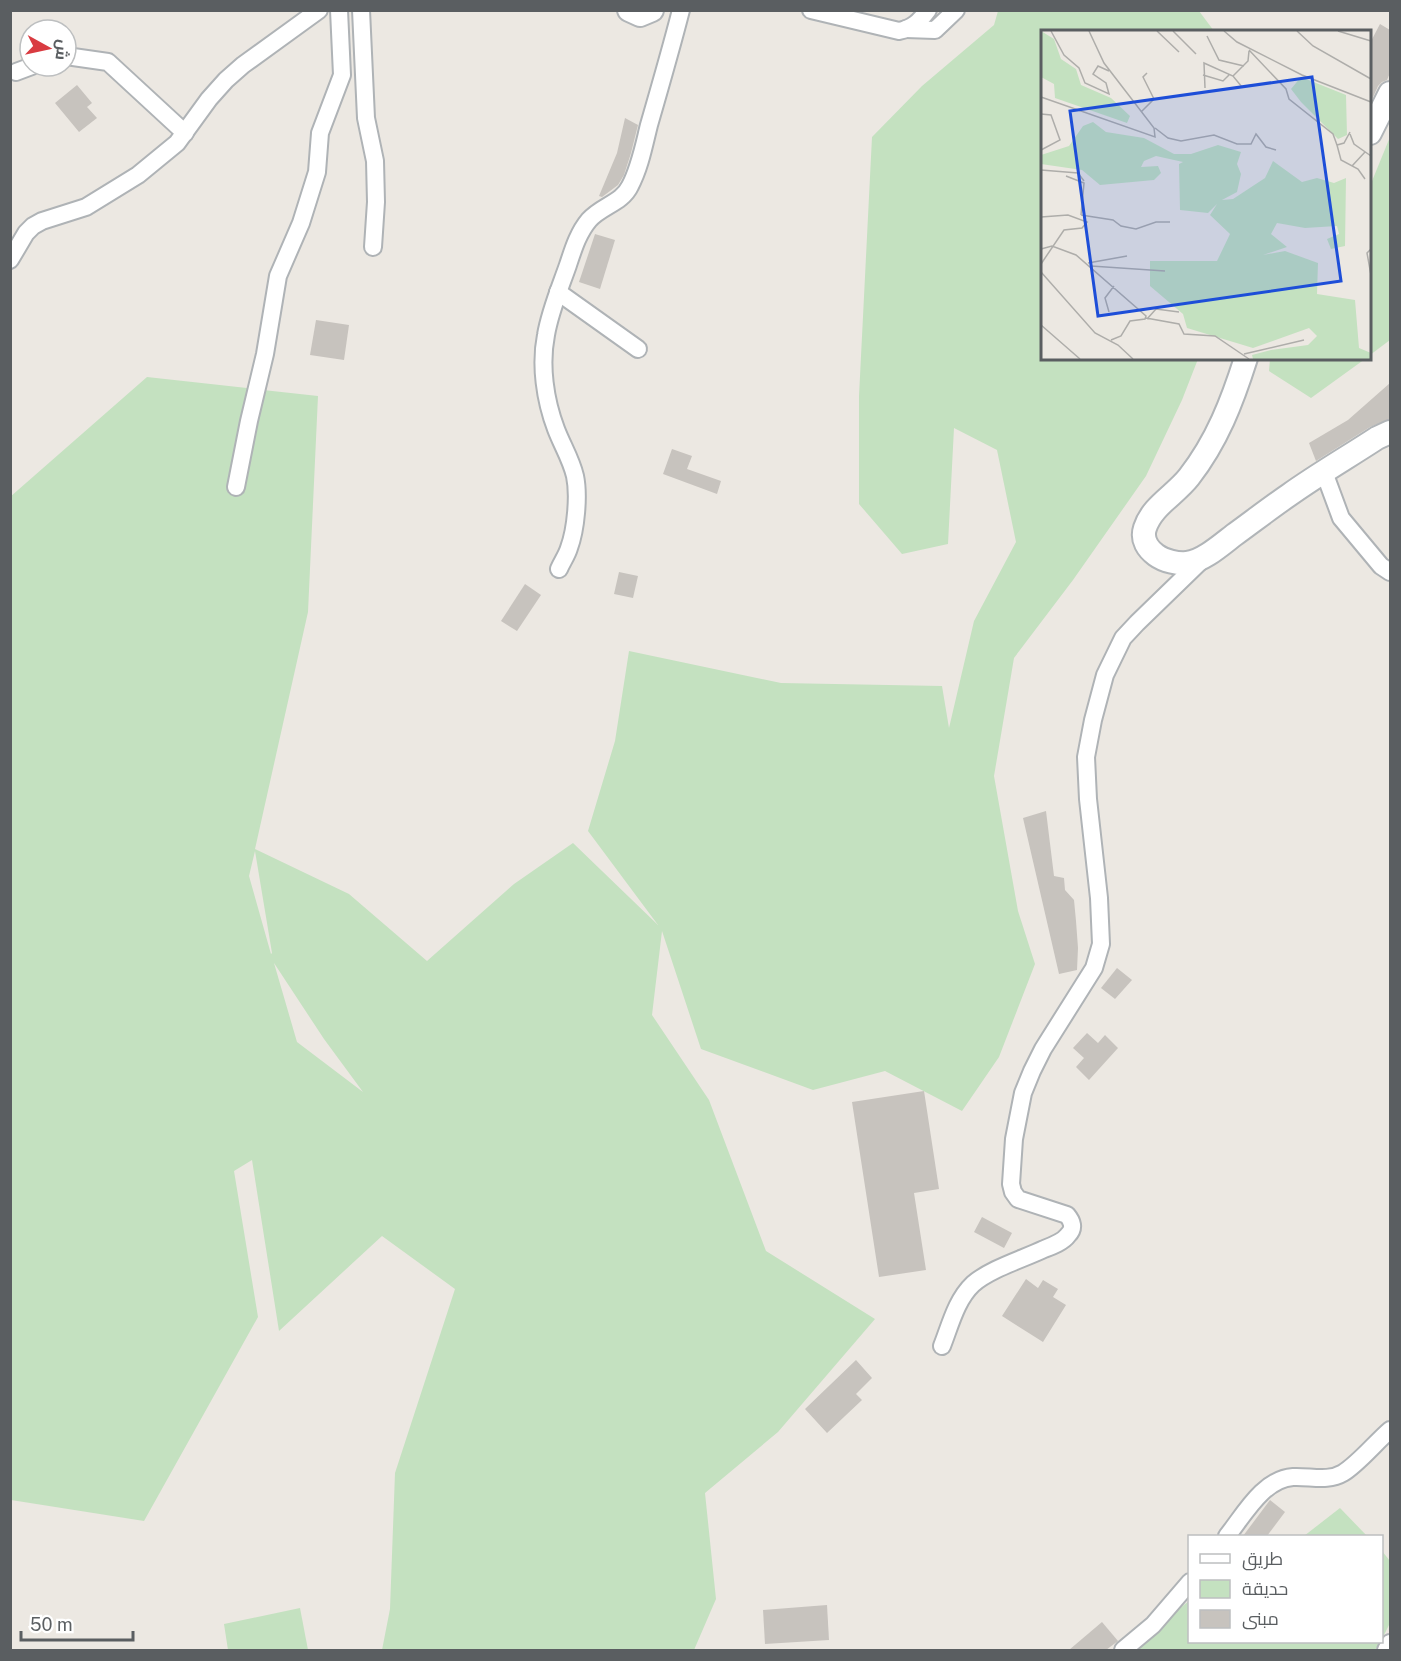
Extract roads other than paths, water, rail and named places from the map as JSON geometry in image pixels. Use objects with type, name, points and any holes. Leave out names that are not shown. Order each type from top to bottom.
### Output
[{"type":"main road","points":[[629,10],[640,15],[652,10]]},
{"type":"main road","points":[[1371,131],[1390,93]]},
{"type":"main road","points":[[1245,360],[1220,429],[1188,478],[1152,514],[1144,529],[1143,538],[1148,548],[1159,558],[1188,563],[1209,554],[1291,493],[1390,432]]},
{"type":"street","points":[[10,260],[26,232],[33,226],[86,207],[138,176],[177,143],[226,80],[319,10]]},
{"type":"street","points":[[236,488],[249,421],[266,354],[278,276],[300,223],[317,172],[320,133],[342,75],[339,10]]},
{"type":"street","points":[[361,10],[366,118],[375,161],[376,202],[373,247]]},
{"type":"street","points":[[559,569],[569,548],[576,500],[575,477],[556,430],[549,405],[545,378],[546,334],[558,292],[579,236],[588,220],[619,200],[630,188],[681,10]]},
{"type":"street","points":[[811,10],[899,31],[917,24],[928,10]]},
{"type":"street","points":[[906,29],[935,30],[956,10]]},
{"type":"street","points":[[78,58],[108,62],[185,133]]},
{"type":"street","points":[[558,292],[638,349]]},
{"type":"street","points":[[1324,472],[1341,518],[1381,566],[1390,572]]},
{"type":"street","points":[[942,1346],[964,1294],[974,1284],[986,1275],[1056,1244],[1069,1235],[1071,1230],[1071,1220],[1067,1215],[1018,1199],[1011,1184],[1014,1139],[1023,1093],[1043,1049],[1094,968],[1101,944],[1100,898],[1088,799],[1086,757],[1093,720],[1105,675],[1124,638],[1209,554]]},
{"type":"street","points":[[1228,1535],[1260,1495],[1273,1483],[1291,1477],[1326,1478],[1342,1474],[1390,1430]]},
{"type":"street","points":[[1123,1650],[1153,1625],[1188,1584]]},
{"type":"street","points":[[1386,1650],[1390,1643]]}]
